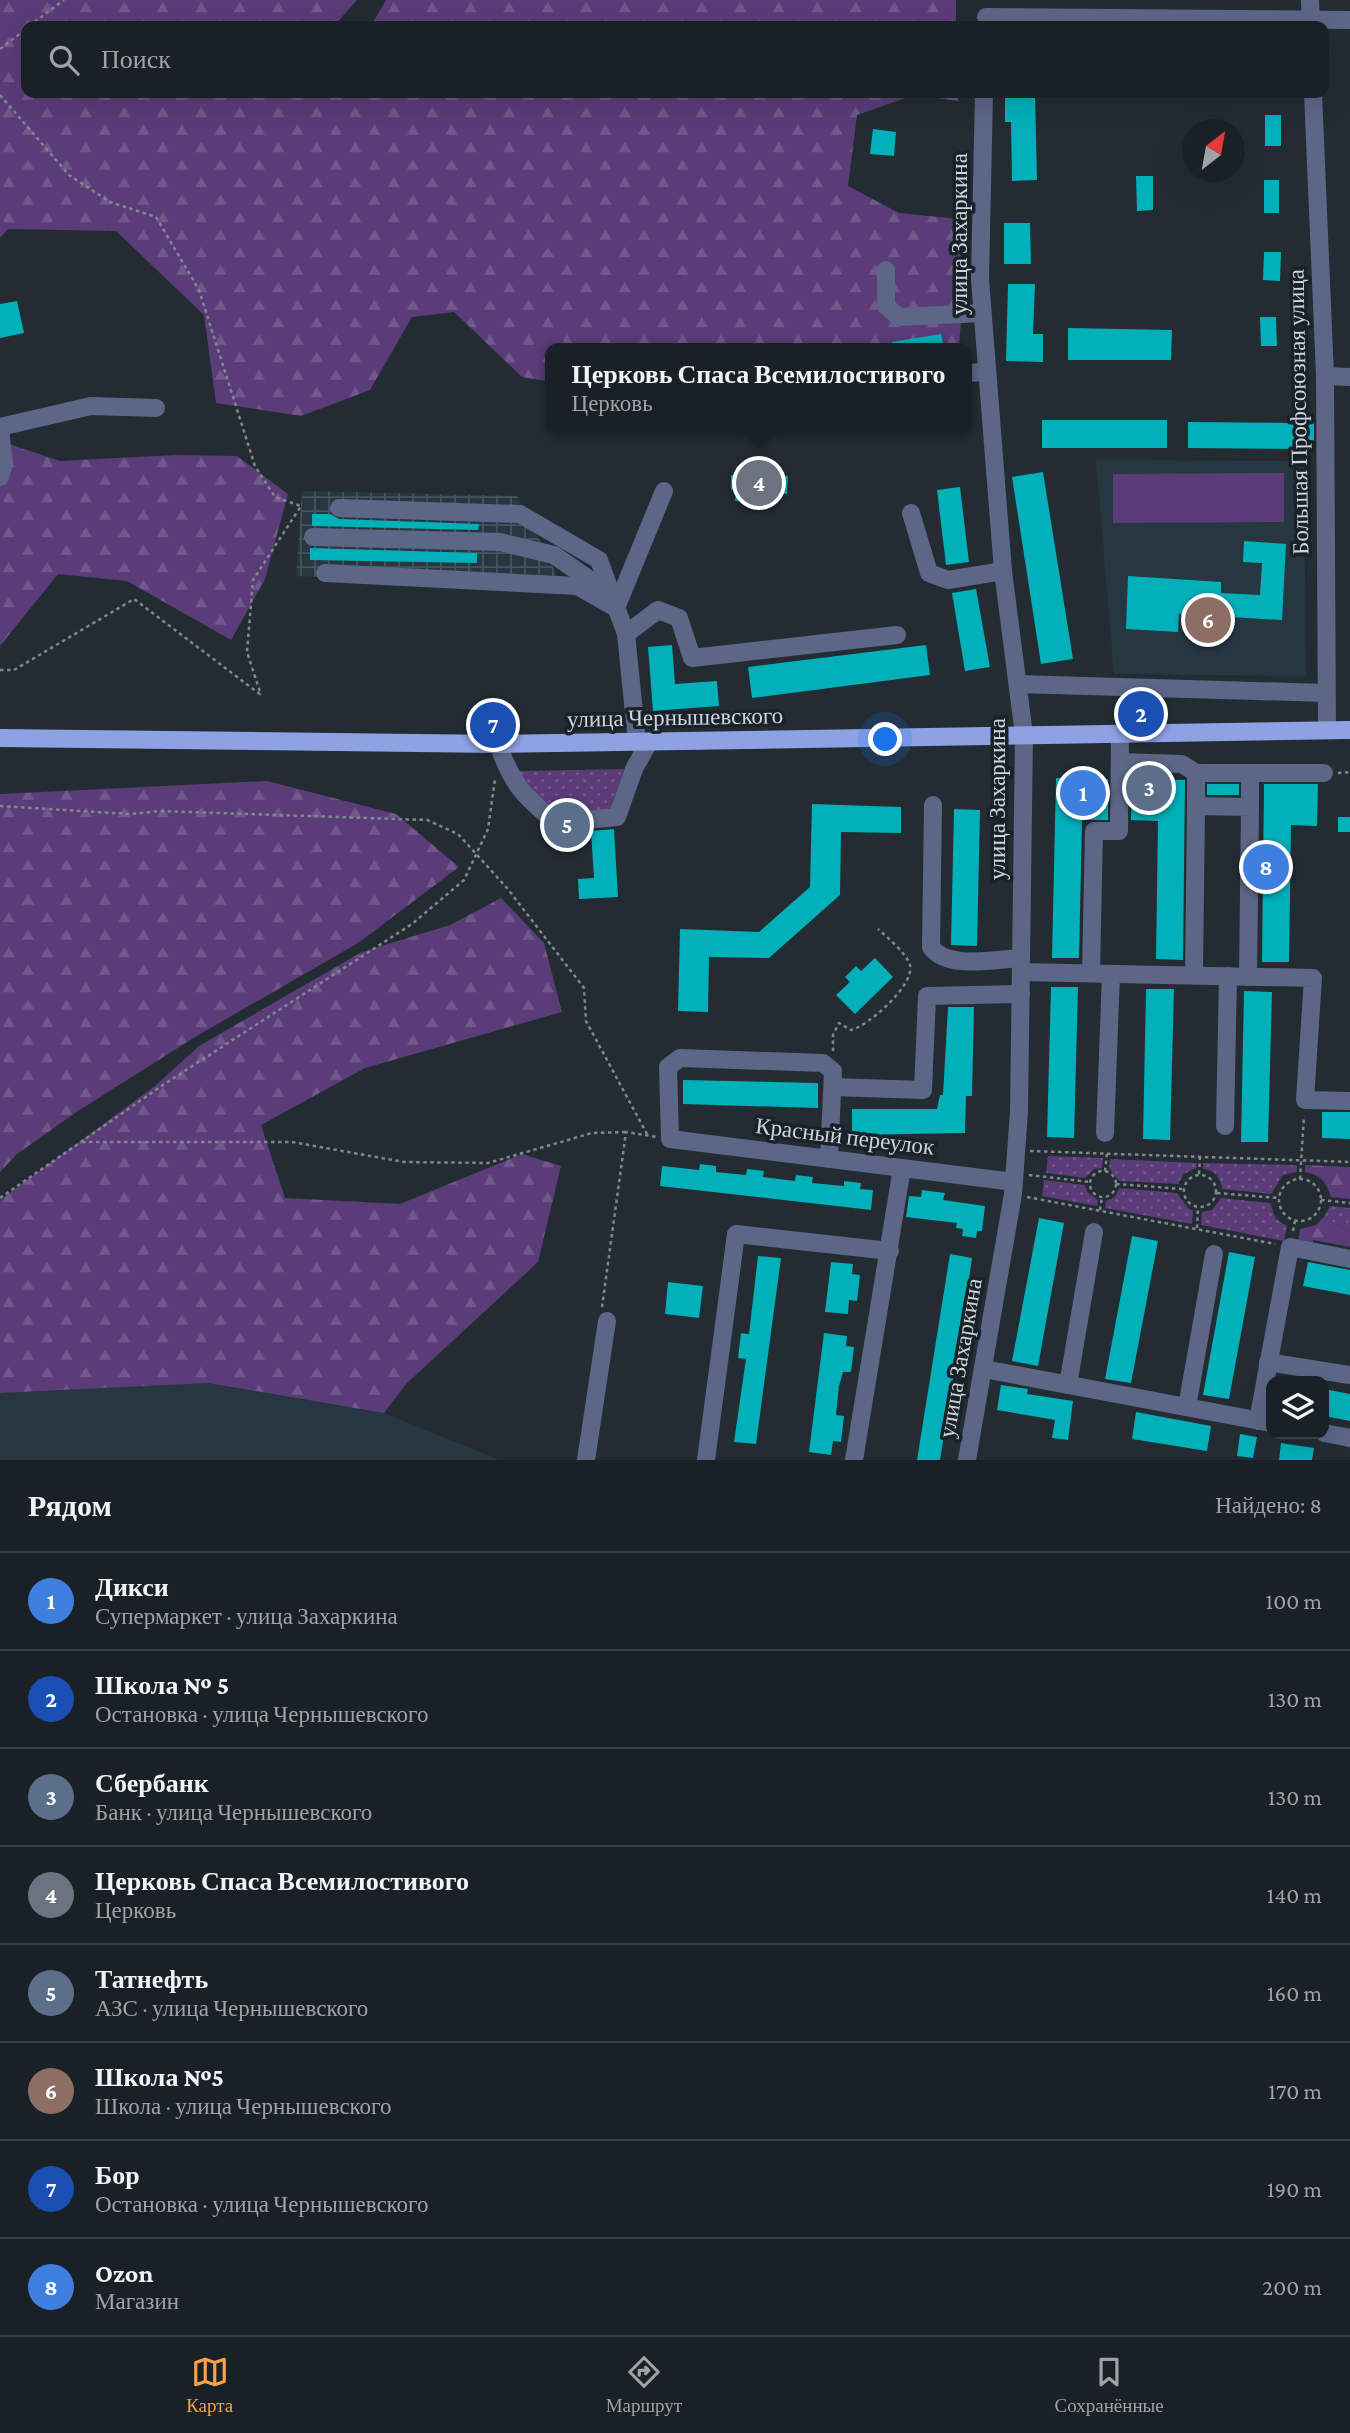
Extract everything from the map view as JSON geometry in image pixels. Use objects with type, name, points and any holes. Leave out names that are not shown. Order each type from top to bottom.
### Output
[{"type":"main road","name":"улица Чернышевского","points":[[0,738],[498,744],[1350,730]]},
{"type":"street","points":[[1310,0],[1310,21]]},
{"type":"street","points":[[986,14],[1238,21]]},
{"type":"street","points":[[1329,22],[1350,20]]},
{"type":"street","name":"улица Захаркина","points":[[967,1460],[1014,1183],[1021,994],[1024,735],[1003,572],[982,313],[980,279],[984,98]]},
{"type":"street","name":"Большая Профсоюзная улица","points":[[1313,98],[1325,376],[1327,730]]},
{"type":"street","points":[[886,271],[887,306],[899,317],[982,313]]},
{"type":"street","points":[[972,373],[987,372]]},
{"type":"street","points":[[1325,376],[1350,377]]},
{"type":"street","points":[[0,477],[4,463],[0,428],[91,405],[156,408]]},
{"type":"street","points":[[614,602],[664,491]]},
{"type":"street","points":[[339,508],[520,514],[599,560],[626,634],[643,742],[617,817],[556,823],[522,794],[498,744]]},
{"type":"street","points":[[911,513],[929,573],[948,580],[1003,572]]},
{"type":"street","points":[[313,537],[500,542],[554,555],[614,602]]},
{"type":"street","points":[[325,573],[577,586],[614,602]]},
{"type":"street","points":[[626,634],[658,610],[678,618],[692,658],[897,635]]},
{"type":"street","points":[[1018,684],[1326,693]]},
{"type":"street","points":[[0,727],[20,738]]},
{"type":"street","points":[[1091,973],[1094,831],[1119,831],[1120,733]]},
{"type":"street","points":[[1120,762],[1182,764],[1196,773],[1324,773]]},
{"type":"street","points":[[1194,975],[1196,773]]},
{"type":"street","points":[[1248,977],[1250,773]]},
{"type":"street","points":[[933,805],[930,947],[936,954],[952,960],[1091,973],[1313,978],[1305,1100],[1350,1101]]},
{"type":"street","points":[[1196,806],[1250,807]]},
{"type":"street","points":[[1105,1133],[1111,974]]},
{"type":"street","points":[[1225,1126],[1228,976]]},
{"type":"street","points":[[833,1079],[923,1090],[927,996],[1021,994]]},
{"type":"street","points":[[670,1139],[668,1067],[680,1059],[812,1061],[823,1063],[833,1079],[830,1159]]},
{"type":"street","name":"Красный переулок","points":[[670,1139],[1014,1183]]},
{"type":"street","points":[[854,1460],[902,1168]]},
{"type":"street","points":[[1068,1385],[1094,1232]]},
{"type":"street","points":[[706,1460],[736,1234],[890,1251]]},
{"type":"street","points":[[984,1369],[1264,1422],[1269,1362],[1290,1247],[1350,1259]]},
{"type":"street","points":[[1187,1407],[1213,1254]]},
{"type":"street","points":[[586,1460],[607,1321]]},
{"type":"street","points":[[1269,1362],[1350,1375]]},
{"type":"street","points":[[1329,1434],[1350,1438]]},
{"type":"path","points":[[36,21],[64,0]]},
{"type":"path","points":[[0,49],[21,32]]},
{"type":"path","points":[[0,94],[69,175],[110,202],[156,217],[199,290],[255,466],[275,497],[301,506],[253,580],[247,652],[261,695],[134,599],[14,670],[0,670]]},
{"type":"path","points":[[0,1198],[163,1085],[412,924],[464,880],[488,829],[496,776],[506,765]]},
{"type":"path","points":[[0,806],[130,814],[159,811],[427,820],[458,834],[507,888],[584,988],[586,1021],[648,1136]]},
{"type":"path","points":[[833,1079],[833,1035],[839,1023],[851,1030],[861,1026],[902,990],[909,979],[911,971],[908,959],[878,929]]},
{"type":"path","points":[[1300,1179],[1305,1100]]},
{"type":"path","points":[[81,1142],[292,1142],[404,1162],[488,1163],[592,1133],[626,1132],[670,1139]]},
{"type":"path","points":[[607,1321],[600,1318],[626,1132]]},
{"type":"path","points":[[1016,1151],[1350,1162]]},
{"type":"path","points":[[1105,1171],[1107,1154]]},
{"type":"path","points":[[1199,1174],[1200,1157]]},
{"type":"path","points":[[1105,1171],[1115,1178],[1116,1184],[1114,1191],[1102,1197],[1095,1194],[1090,1182],[1097,1172],[1105,1171]]},
{"type":"path","points":[[1199,1174],[1207,1175],[1215,1183],[1217,1193],[1207,1206],[1198,1207],[1190,1204],[1183,1189],[1190,1177],[1199,1174]]},
{"type":"path","points":[[1300,1179],[1310,1181],[1317,1188],[1321,1200],[1318,1210],[1309,1219],[1295,1221],[1284,1215],[1278,1198],[1288,1182],[1300,1179]]},
{"type":"path","points":[[1014,1183],[1090,1182]]},
{"type":"path","points":[[1014,1183],[1100,1210],[1290,1247]]},
{"type":"path","points":[[1116,1184],[1183,1189]]},
{"type":"path","points":[[1217,1193],[1278,1198]]},
{"type":"path","points":[[1100,1210],[1102,1197]]},
{"type":"path","points":[[1321,1200],[1350,1203]]},
{"type":"path","points":[[1197,1229],[1198,1207]]},
{"type":"shaded area","points":[[1096,460],[1304,461],[1306,676],[1114,674]]},
{"type":"shaded area","points":[[302,491],[517,496],[564,589],[296,576]]},
{"type":"shaded area","points":[[208,1383],[384,1413],[500,1460],[0,1460],[0,1393]]},
{"type":"green space","points":[[0,0],[357,0],[338,21],[21,21],[21,98],[905,98],[857,115],[848,186],[899,213],[968,220],[959,343],[545,343],[545,381],[522,377],[454,312],[412,317],[370,390],[301,416],[216,403],[204,315],[116,231],[8,229],[0,238]]},
{"type":"green space","points":[[386,0],[956,0],[956,21],[374,21]]},
{"type":"green space","points":[[936,98],[958,98],[958,101]]},
{"type":"green space","points":[[0,441],[60,461],[175,455],[237,456],[288,494],[265,579],[231,640],[127,581],[58,574],[0,646]]},
{"type":"green space","points":[[1284,473],[1284,522],[1113,523],[1113,474]]},
{"type":"green space","points":[[624,769],[610,811],[559,816],[527,789],[519,771]]},
{"type":"green space","points":[[267,781],[396,814],[459,867],[358,943],[195,1037],[78,1111],[17,1154],[0,1172],[0,794]]},
{"type":"green space","points":[[501,898],[544,943],[562,1012],[365,1068],[261,1125],[285,1198],[400,1204],[522,1154],[561,1166],[538,1262],[406,1384],[384,1413],[208,1383],[0,1393],[0,1200],[155,1086],[199,1046],[362,952],[450,925]]},
{"type":"green space","points":[[1048,1156],[1103,1158],[1102,1168],[1094,1169],[1085,1178],[1046,1173]]},
{"type":"green space","points":[[1110,1159],[1197,1163],[1196,1168],[1184,1174],[1178,1184],[1119,1181],[1109,1168]]},
{"type":"green space","points":[[1203,1163],[1297,1165],[1297,1172],[1283,1175],[1271,1194],[1222,1189],[1219,1178],[1211,1171],[1203,1169]]},
{"type":"green space","points":[[1305,1165],[1350,1167],[1350,1199],[1331,1197],[1322,1180],[1305,1172]]},
{"type":"green space","points":[[1044,1180],[1085,1185],[1088,1193],[1098,1200],[1097,1206],[1042,1196]]},
{"type":"green space","points":[[1119,1188],[1177,1193],[1193,1211],[1192,1224],[1105,1208],[1106,1201],[1115,1197]]},
{"type":"green space","points":[[1221,1198],[1270,1203],[1276,1219],[1287,1226],[1284,1241],[1201,1225],[1202,1212],[1212,1210]]},
{"type":"green space","points":[[1330,1206],[1350,1208],[1350,1231],[1324,1217]]},
{"type":"green space","points":[[1324,1217],[1350,1231],[1350,1247],[1313,1240],[1312,1246],[1298,1243],[1300,1229],[1316,1225]]},
{"type":"building","points":[[1005,98],[1035,98],[1037,180],[1012,181],[1011,122],[1005,122]]},
{"type":"building","points":[[1265,115],[1281,115],[1281,146],[1265,146]]},
{"type":"building","points":[[873,129],[896,132],[894,156],[870,154]]},
{"type":"building","points":[[1136,176],[1153,176],[1153,210],[1137,211]]},
{"type":"building","points":[[1264,180],[1279,180],[1279,213],[1264,213]]},
{"type":"building","points":[[1004,223],[1030,223],[1031,264],[1004,264]]},
{"type":"building","points":[[1264,252],[1281,252],[1280,281],[1263,280]]},
{"type":"building","points":[[1008,284],[1035,284],[1033,334],[1043,334],[1043,362],[1006,361]]},
{"type":"building","points":[[17,301],[24,333],[0,338],[0,304]]},
{"type":"building","points":[[1260,317],[1276,317],[1277,346],[1261,346]]},
{"type":"building","points":[[1068,328],[1172,330],[1171,360],[1068,360]]},
{"type":"building","points":[[941,334],[943,343],[892,343]]},
{"type":"building","points":[[1042,420],[1167,420],[1167,448],[1042,448]]},
{"type":"building","points":[[1188,422],[1314,423],[1314,449],[1188,448]]},
{"type":"building","points":[[737,466],[768,467],[768,475],[788,476],[787,494],[767,493],[767,503],[735,501],[736,490],[731,490],[731,475],[736,475]]},
{"type":"building","points":[[1043,472],[1073,659],[1041,664],[1012,477]]},
{"type":"building","points":[[960,487],[969,562],[946,565],[937,490]]},
{"type":"building","points":[[312,514],[330,514],[339,519],[479,524],[478,530],[312,526]]},
{"type":"building","points":[[1244,541],[1286,544],[1282,620],[1179,614],[1178,632],[1126,629],[1128,576],[1221,582],[1221,593],[1260,595],[1262,563],[1243,562]]},
{"type":"building","points":[[310,548],[477,553],[477,563],[310,560]]},
{"type":"building","points":[[976,589],[990,667],[965,671],[952,593]]},
{"type":"building","points":[[672,645],[675,684],[717,681],[719,706],[653,711],[648,647]]},
{"type":"building","points":[[926,645],[930,675],[752,698],[748,667]]},
{"type":"building","points":[[1056,778],[1108,779],[1108,820],[1082,820],[1079,958],[1052,958]]},
{"type":"building","points":[[1132,779],[1185,780],[1183,960],[1156,959],[1158,821],[1131,820]]},
{"type":"building","points":[[1207,784],[1239,784],[1239,795],[1207,795]]},
{"type":"building","points":[[1264,784],[1318,784],[1317,826],[1291,825],[1289,962],[1262,962]]},
{"type":"building","points":[[812,804],[901,807],[901,833],[841,832],[840,895],[769,958],[709,957],[708,1012],[678,1011],[680,929],[759,932],[810,887]]},
{"type":"building","points":[[954,809],[980,810],[977,946],[951,945]]},
{"type":"building","points":[[1338,817],[1350,817],[1350,832],[1338,832]]},
{"type":"building","points":[[614,829],[618,897],[579,899],[578,879],[594,878],[591,831]]},
{"type":"building","points":[[875,958],[893,977],[855,1014],[836,995],[850,982],[845,977],[856,966],[861,971]]},
{"type":"building","points":[[1051,987],[1078,987],[1074,1138],[1047,1137]]},
{"type":"building","points":[[1146,989],[1174,989],[1170,1140],[1143,1139]]},
{"type":"building","points":[[1244,991],[1272,992],[1268,1142],[1241,1142]]},
{"type":"building","points":[[948,1007],[974,1007],[972,1096],[966,1096],[965,1133],[852,1135],[852,1109],[937,1109],[940,1095],[943,1095]]},
{"type":"building","points":[[683,1080],[818,1083],[818,1108],[683,1104]]},
{"type":"building","points":[[1322,1112],[1350,1112],[1350,1139],[1322,1138]]},
{"type":"building","points":[[700,1164],[716,1166],[716,1172],[746,1175],[747,1169],[764,1171],[763,1177],[795,1181],[796,1175],[813,1177],[812,1183],[844,1186],[844,1181],[861,1183],[860,1189],[873,1190],[871,1210],[660,1186],[662,1166],[699,1170]]},
{"type":"building","points":[[922,1190],[945,1193],[943,1200],[985,1206],[982,1231],[977,1231],[976,1238],[962,1236],[963,1229],[956,1228],[957,1223],[906,1217],[909,1196],[921,1197]]},
{"type":"building","points":[[1039,1218],[1064,1223],[1038,1366],[1012,1361]]},
{"type":"building","points":[[1132,1236],[1158,1241],[1131,1383],[1105,1379]]},
{"type":"building","points":[[1229,1252],[1255,1257],[1229,1399],[1203,1395]]},
{"type":"building","points":[[950,1254],[972,1258],[965,1306],[940,1460],[917,1460]]},
{"type":"building","points":[[758,1256],[781,1258],[756,1444],[734,1442],[746,1359],[738,1358],[741,1333],[749,1334]]},
{"type":"building","points":[[831,1262],[853,1264],[852,1274],[860,1275],[857,1301],[849,1300],[848,1314],[825,1312]]},
{"type":"building","points":[[1308,1262],[1350,1270],[1350,1295],[1303,1286]]},
{"type":"building","points":[[668,1282],[703,1286],[699,1318],[665,1314]]},
{"type":"building","points":[[824,1333],[847,1336],[846,1346],[854,1347],[851,1372],[843,1372],[839,1386],[836,1415],[844,1416],[841,1442],[833,1441],[831,1455],[809,1452]]},
{"type":"building","points":[[1001,1385],[1028,1389],[1027,1394],[1073,1401],[1068,1440],[1052,1438],[1055,1420],[997,1410]]},
{"type":"building","points":[[1329,1390],[1350,1394],[1350,1421],[1329,1417]]},
{"type":"building","points":[[1136,1412],[1211,1426],[1207,1451],[1132,1439]]},
{"type":"building","points":[[1240,1434],[1257,1437],[1253,1458],[1237,1456]]},
{"type":"building","points":[[1281,1443],[1314,1448],[1312,1460],[1279,1460]]},
{"type":"place","name":"Церковь Спаса Всемилостивого","points":[[759,483]]},
{"type":"place","name":"Школа №5","points":[[1208,620]]},
{"type":"place","name":"Школа № 5","points":[[1141,714]]},
{"type":"place","name":"Бор","points":[[493,725]]},
{"type":"place","name":"Сбербанк","points":[[1149,788]]},
{"type":"place","name":"Дикси","points":[[1083,793]]},
{"type":"place","name":"Татнефть","points":[[567,825]]},
{"type":"place","name":"Ozon","points":[[1266,867]]}]
